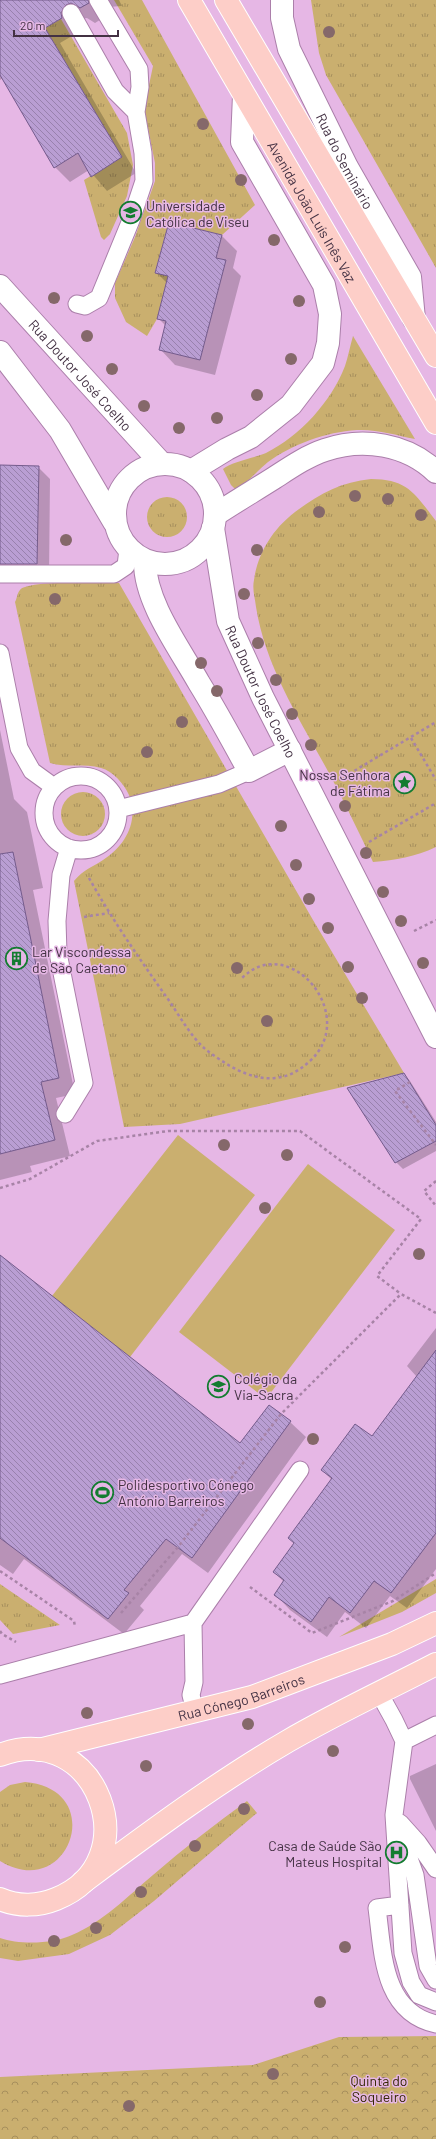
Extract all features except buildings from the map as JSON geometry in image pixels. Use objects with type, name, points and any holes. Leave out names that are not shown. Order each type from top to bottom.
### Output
[{"type":"main road","name":"Avenida João Luís Inês Vaz","points":[[189,0],[436,423]]},
{"type":"main road","points":[[226,0],[436,356]]},
{"type":"main road","name":"Rua Cónego Barreiros","points":[[39,1750],[252,1697],[392,1644],[436,1623]]},
{"type":"main road","points":[[0,1899],[26,1905],[47,1902],[66,1895],[226,1780],[293,1738],[341,1711],[379,1694],[436,1664]]},
{"type":"main road","points":[[4,1753],[39,1750],[64,1758],[81,1770],[94,1786],[103,1805],[106,1825],[103,1846],[96,1866],[83,1882]]},
{"type":"street","name":"Rua do Seminário","points":[[282,0],[282,18],[289,49],[347,167],[410,277],[414,319]]},
{"type":"street","points":[[190,471],[251,437],[291,405],[323,363],[328,343],[330,314],[324,285],[242,142],[244,94]]},
{"type":"street","name":"Rua Doutor José Coelho","points":[[0,286],[162,464]]},
{"type":"street","points":[[0,352],[60,430],[114,522],[119,537],[136,555],[152,598],[169,631],[249,771],[290,750]]},
{"type":"street","points":[[214,522],[300,461],[326,450],[351,445],[375,445],[395,448],[411,454],[427,463],[436,472]]},
{"type":"street","points":[[114,522],[114,506],[124,485],[131,476],[145,467],[162,464],[177,465],[190,471],[201,479],[209,490],[214,502],[214,522],[206,544],[194,556],[178,563],[161,565],[136,555]]},
{"type":"street","name":"Rua Doutor José Coelho","points":[[214,522],[228,621],[263,698],[436,1037]]},
{"type":"lane","points":[[77,304],[85,306],[99,298],[131,220],[144,181],[143,153],[136,112],[140,87],[139,69],[98,0]]},
{"type":"lane","points":[[71,13],[115,91],[136,112]]},
{"type":"lane","points":[[0,574],[114,574],[126,566],[136,555]]},
{"type":"lane","points":[[0,653],[19,748],[32,771],[54,787]]},
{"type":"lane","points":[[118,809],[219,784],[249,771]]},
{"type":"lane","points":[[74,776],[86,776],[97,779],[106,785],[114,794],[118,809],[119,816],[116,827],[110,836],[102,844],[80,850],[70,848],[58,842],[50,833],[45,821],[44,809],[47,797],[54,787],[63,780],[74,776]]},
{"type":"lane","points":[[65,1114],[84,1083],[58,953],[57,922],[61,875],[70,848]]},
{"type":"lane","points":[[194,1711],[191,1695],[194,1682],[193,1623],[300,1470]]},
{"type":"lane","points":[[0,1675],[193,1623]]},
{"type":"lane","points":[[379,1694],[404,1741],[394,1815],[403,1953],[411,1982],[419,1995],[436,2002]]},
{"type":"lane","points":[[404,1741],[436,1725]]},
{"type":"lane","points":[[394,1815],[418,1843],[436,1869]]},
{"type":"lane","points":[[394,1815],[415,1875],[428,1966],[436,1980]]},
{"type":"lane","points":[[400,1905],[376,1908],[391,1987],[408,2012],[436,2024]]},
{"type":"path","points":[[334,783],[436,722]]},
{"type":"path","points":[[411,738],[436,780]]},
{"type":"path","points":[[365,845],[436,802]]},
{"type":"path","points":[[70,848],[123,936],[203,1047],[222,1061],[250,1076],[275,1078],[298,1071],[317,1054],[328,1029],[327,1010],[318,991],[309,980],[294,969],[276,965],[262,966],[247,973],[242,978]]},
{"type":"path","points":[[410,1082],[395,1091],[436,1145]]},
{"type":"path","points":[[0,1188],[30,1179],[97,1140],[168,1131],[300,1131],[421,1219],[377,1276],[400,1294],[436,1313]]},
{"type":"path","points":[[436,1181],[424,1191],[436,1206]]},
{"type":"path","points":[[120,1615],[178,1547],[281,1414],[400,1294]]},
{"type":"path","points":[[0,1571],[74,1621]]},
{"type":"path","points":[[228,1573],[312,1633],[393,1601],[436,1573]]},
{"type":"path","points":[[0,1631],[2,1634],[16,1642],[22,1642]]},
{"type":"green space","points":[[114,0],[142,0],[255,205],[222,235],[169,222],[155,272],[168,276],[157,319],[147,336],[126,322],[115,298],[115,283],[135,237],[155,181],[155,163],[144,109],[153,66]]},
{"type":"green space","points":[[311,0],[436,0],[436,268],[326,75],[319,53]]},
{"type":"green space","points":[[61,19],[127,133],[133,165],[127,196],[110,234],[104,240],[101,237],[84,180],[122,157],[45,28]]},
{"type":"green space","points":[[353,336],[415,439],[371,430],[345,431],[322,436],[299,444],[268,462],[252,477],[235,489],[231,485],[223,469],[237,462],[266,453],[279,446],[313,417],[332,392],[339,379],[345,366]]},
{"type":"green space","points":[[371,479],[394,482],[410,490],[436,521],[436,847],[405,858],[373,862],[336,786],[296,714],[276,673],[261,630],[253,587],[256,570],[263,551],[273,534],[287,519],[322,494],[340,486]]},
{"type":"green space","points":[[171,497],[178,500],[184,506],[187,517],[186,525],[178,534],[171,537],[163,537],[156,534],[148,525],[147,513],[150,506],[159,498]]},
{"type":"green space","points":[[50,583],[119,583],[313,920],[404,1073],[180,1124],[124,1127],[74,881],[84,871],[111,854],[124,840],[131,823],[132,805],[129,795],[121,782],[110,772],[95,767],[50,763],[15,602],[20,590],[36,585]]},
{"type":"green space","points":[[79,792],[87,792],[99,798],[105,810],[105,818],[99,830],[87,836],[79,836],[67,830],[61,818],[61,810],[67,798]]},
{"type":"green space","points":[[178,1135],[255,1195],[130,1357],[52,1296]]},
{"type":"green space","points":[[308,1164],[395,1230],[266,1399],[179,1332]]},
{"type":"green space","points":[[436,1579],[436,1593],[402,1612],[339,1637]]},
{"type":"green space","points":[[0,1584],[60,1625],[13,1634],[0,1620]]},
{"type":"green space","points":[[25,1782],[51,1789],[66,1803],[72,1821],[70,1840],[60,1856],[45,1867],[24,1870],[0,1861],[0,1792],[10,1785]]},
{"type":"green space","points":[[247,1801],[257,1813],[154,1901],[110,1935],[69,1954],[18,1961],[0,1958],[0,1938],[17,1942],[46,1942],[64,1938],[83,1930],[105,1916],[187,1846]]},
{"type":"green space","name":"Quinta do Soqueiro","points":[[436,2036],[436,2139],[0,2139],[0,2077],[253,2065],[339,2037]]},
{"type":"place","name":"Universidade Católica de Viseu","points":[[130,213]]},
{"type":"place","name":"Nossa Senhora de Fátima","points":[[405,782]]},
{"type":"place","name":"Lar Viscondessa de São Caetano","points":[[17,959]]},
{"type":"place","name":"Colégio da Via-Sacra","points":[[218,1386]]},
{"type":"place","name":"Polidesportivo Cónego António Barreiros","points":[[102,1492]]},
{"type":"place","name":"Casa de Saúde São Mateus Hospital","points":[[397,1853]]}]
